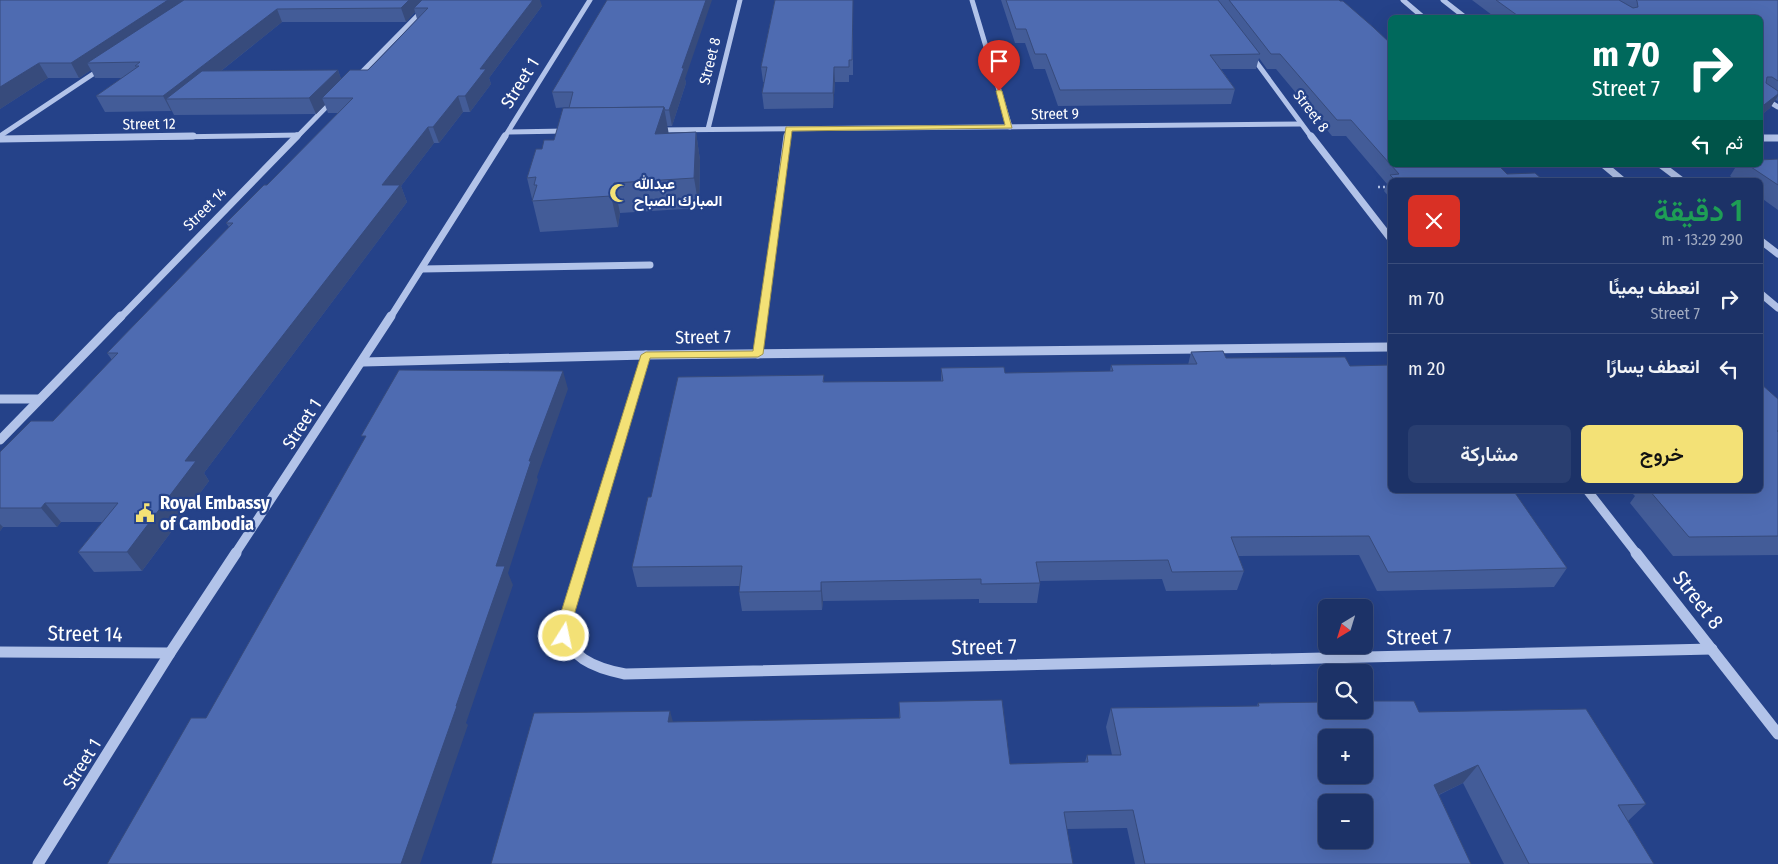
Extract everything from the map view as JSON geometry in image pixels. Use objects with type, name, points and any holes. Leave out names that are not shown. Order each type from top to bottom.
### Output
[{"type":"street","points":[[353,81],[433,0]]},
{"type":"street","name":"Street 1","points":[[38,864],[170,653],[363,362],[509,132],[590,0]]},
{"type":"street","name":"Street 8","points":[[708,130],[740,0]]},
{"type":"street","points":[[972,0],[1010,127]]},
{"type":"street","points":[[1402,0],[1420,15]]},
{"type":"street","points":[[1443,0],[1462,15]]},
{"type":"street","name":"Street 8","points":[[1245,46],[1301,124],[1388,235]]},
{"type":"street","name":"Street 12","points":[[0,137],[106,65]]},
{"type":"street","name":"Street 14","points":[[0,440],[38,399],[339,94]]},
{"type":"street","points":[[1763,98],[1778,107]]},
{"type":"street","name":"Street 9","points":[[648,130],[1301,124]]},
{"type":"street","points":[[758,354],[788,129]]},
{"type":"street","points":[[509,132],[569,131]]},
{"type":"street","name":"Street 12","points":[[0,137],[299,135]]},
{"type":"street","points":[[1763,138],[1778,138]]},
{"type":"street","points":[[1606,167],[1620,178]]},
{"type":"street","points":[[1664,167],[1678,178]]},
{"type":"street","points":[[1763,242],[1778,254]]},
{"type":"street","points":[[422,269],[650,264]]},
{"type":"street","points":[[1763,296],[1778,308]]},
{"type":"street","name":"Street 7","points":[[363,362],[646,355],[1388,347]]},
{"type":"street","name":"Street 7","points":[[646,355],[565,622],[564,636],[569,647],[591,665],[610,671],[625,674],[645,674],[1712,649]]},
{"type":"street","points":[[0,399],[38,399]]},
{"type":"street","name":"Street 8","points":[[1589,493],[1778,734]]},
{"type":"street","name":"Street 14","points":[[0,652],[170,653]]},
{"type":"building","points":[[0,0],[168,0],[71,63],[39,63],[0,87]]},
{"type":"building","points":[[184,0],[409,0],[401,8],[277,9],[163,96],[96,96],[139,66],[135,66],[140,62],[87,63]]},
{"type":"building","points":[[422,0],[533,0],[480,69],[486,69],[465,96],[458,96],[433,127],[428,127],[382,185],[400,185],[185,461],[196,461],[127,552],[78,552],[118,503],[45,503],[41,508],[0,508],[0,452],[31,421],[53,421],[118,353],[107,353],[233,223],[226,223],[264,185],[267,185],[353,98],[322,98],[350,70],[368,70],[428,8],[414,8]]},
{"type":"building","points":[[607,0],[706,0],[669,110],[665,110],[664,107],[569,108],[573,92],[552,92]]},
{"type":"building","points":[[775,0],[853,0],[852,60],[849,60],[849,67],[834,67],[833,93],[762,93],[767,67],[761,67]]},
{"type":"building","points":[[1006,0],[1218,0],[1260,54],[1210,55],[1235,89],[1060,90],[1046,54],[1035,54],[1026,29],[1016,29]]},
{"type":"building","points":[[1229,0],[1339,0],[1343,1],[1373,27],[1388,41],[1388,162],[1351,120],[1337,120],[1280,54],[1271,54]]},
{"type":"building","points":[[1496,0],[1619,0],[1633,8],[1638,7],[1636,0],[1778,0],[1778,81],[1772,77],[1767,77],[1766,83],[1778,91],[1778,94],[1763,106],[1763,15],[1517,15]]},
{"type":"building","points":[[338,70],[309,98],[166,99],[202,71]]},
{"type":"building","points":[[664,107],[655,134],[696,132],[694,178],[614,183],[611,196],[532,201],[537,185],[534,185],[536,177],[527,178],[536,149],[542,149],[544,140],[554,140],[563,108]]},
{"type":"building","points":[[1778,159],[1778,185],[1751,167],[1763,167],[1763,160]]},
{"type":"building","points":[[1393,167],[1500,167],[1507,174],[1535,173],[1541,178],[1393,178],[1390,175],[1399,174]]},
{"type":"building","points":[[1223,351],[1226,358],[1345,357],[1350,366],[1388,365],[1388,493],[1515,493],[1567,568],[1388,572],[1369,536],[1231,537],[1244,571],[1172,572],[1168,560],[1036,562],[1040,583],[981,584],[981,579],[821,582],[821,591],[739,592],[742,566],[632,567],[648,497],[651,497],[678,377],[824,375],[823,382],[943,381],[941,368],[1004,367],[1005,373],[1113,371],[1111,365],[1197,364],[1191,352]]},
{"type":"building","points":[[399,370],[563,371],[529,461],[531,461],[496,566],[505,566],[401,864],[107,864],[191,718],[206,718],[366,436],[361,436]]},
{"type":"building","points":[[1763,386],[1778,399],[1778,536],[1689,537],[1652,493],[1763,493]]},
{"type":"building","points":[[1002,700],[1010,764],[1088,762],[1087,755],[1121,755],[1111,708],[1259,706],[1258,703],[1318,702],[1318,719],[1373,719],[1373,701],[1414,701],[1419,712],[1586,709],[1646,804],[1618,805],[1654,864],[1529,864],[1478,765],[1434,785],[1471,864],[1145,864],[1133,810],[1064,812],[1073,864],[491,864],[534,713],[670,711],[668,722],[900,718],[899,702]]},
{"type":"place","name":"عبدالله المبارك الصباح","points":[[619,193]]},
{"type":"place","name":"Royal Embassy of Cambodia","points":[[145,513]]},
{"type":"route","points":[[564,636],[565,622],[646,355],[758,354],[788,129],[1010,127],[999,91]]}]
